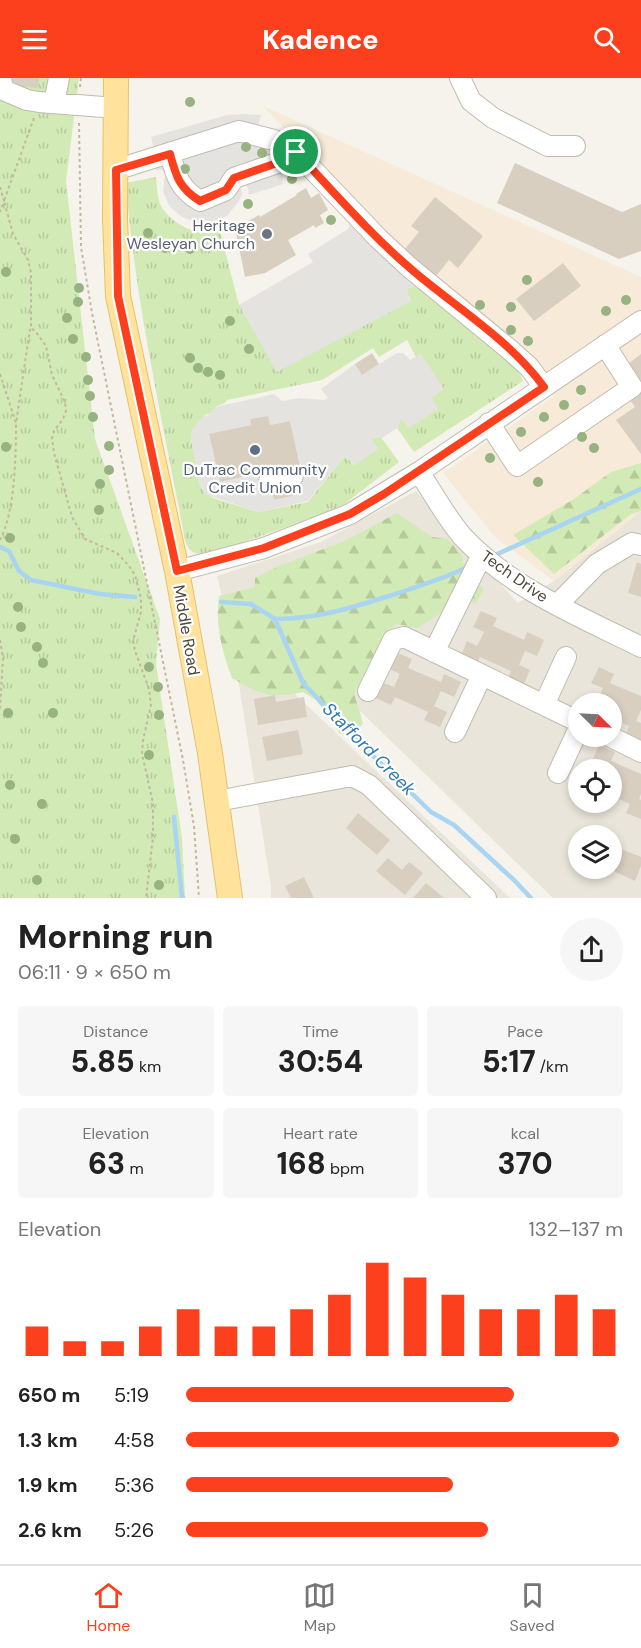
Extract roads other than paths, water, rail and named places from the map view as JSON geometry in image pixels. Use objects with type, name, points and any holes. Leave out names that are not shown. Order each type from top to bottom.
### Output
[{"type":"main road","name":"Middle Road","points":[[116,78],[118,296],[177,571],[217,801],[230,898]]},
{"type":"street","points":[[1,78],[3,90],[27,100],[78,107],[116,108]]},
{"type":"street","points":[[46,102],[58,78]]},
{"type":"street","points":[[460,78],[471,101],[493,118],[548,146],[575,146]]},
{"type":"street","points":[[116,170],[239,131],[274,141],[296,152],[384,244],[509,349],[529,367],[544,387]]},
{"type":"street","points":[[170,154],[176,177],[187,193],[200,201],[226,190],[234,178],[277,163],[296,152]]},
{"type":"street","points":[[177,571],[264,548],[350,514],[418,472],[641,321]]},
{"type":"street","points":[[489,423],[517,466],[632,387],[605,345]]},
{"type":"street","name":"Tech Drive","points":[[418,472],[461,535],[490,562],[537,594],[641,646]]},
{"type":"street","points":[[269,481],[293,476]]},
{"type":"street","points":[[557,605],[597,564],[632,543],[641,545]]},
{"type":"street","points":[[434,652],[482,555]]},
{"type":"street","points":[[368,691],[393,640],[404,637],[568,717]]},
{"type":"street","points":[[544,705],[566,657]]},
{"type":"street","points":[[455,732],[482,675]]},
{"type":"street","points":[[622,742],[641,752]]},
{"type":"street","points":[[558,773],[570,747]]},
{"type":"street","points":[[217,801],[352,776],[369,785],[486,898]]},
{"type":"waterway","points":[[493,556],[641,489]]},
{"type":"waterway","name":"Stafford Creek","points":[[0,547],[9,551],[19,571],[31,580],[100,594],[135,597]]},
{"type":"waterway","points":[[275,619],[305,617],[347,609],[429,583],[468,567]]},
{"type":"waterway","name":"Stafford Creek","points":[[221,602],[251,604],[275,619],[303,683],[431,812],[454,825],[531,898]]},
{"type":"waterway","points":[[174,817],[182,898]]},
{"type":"place","name":"Heritage Wesleyan Church","points":[[267,234]]},
{"type":"place","name":"DuTrac Community Credit Union","points":[[255,450]]}]
